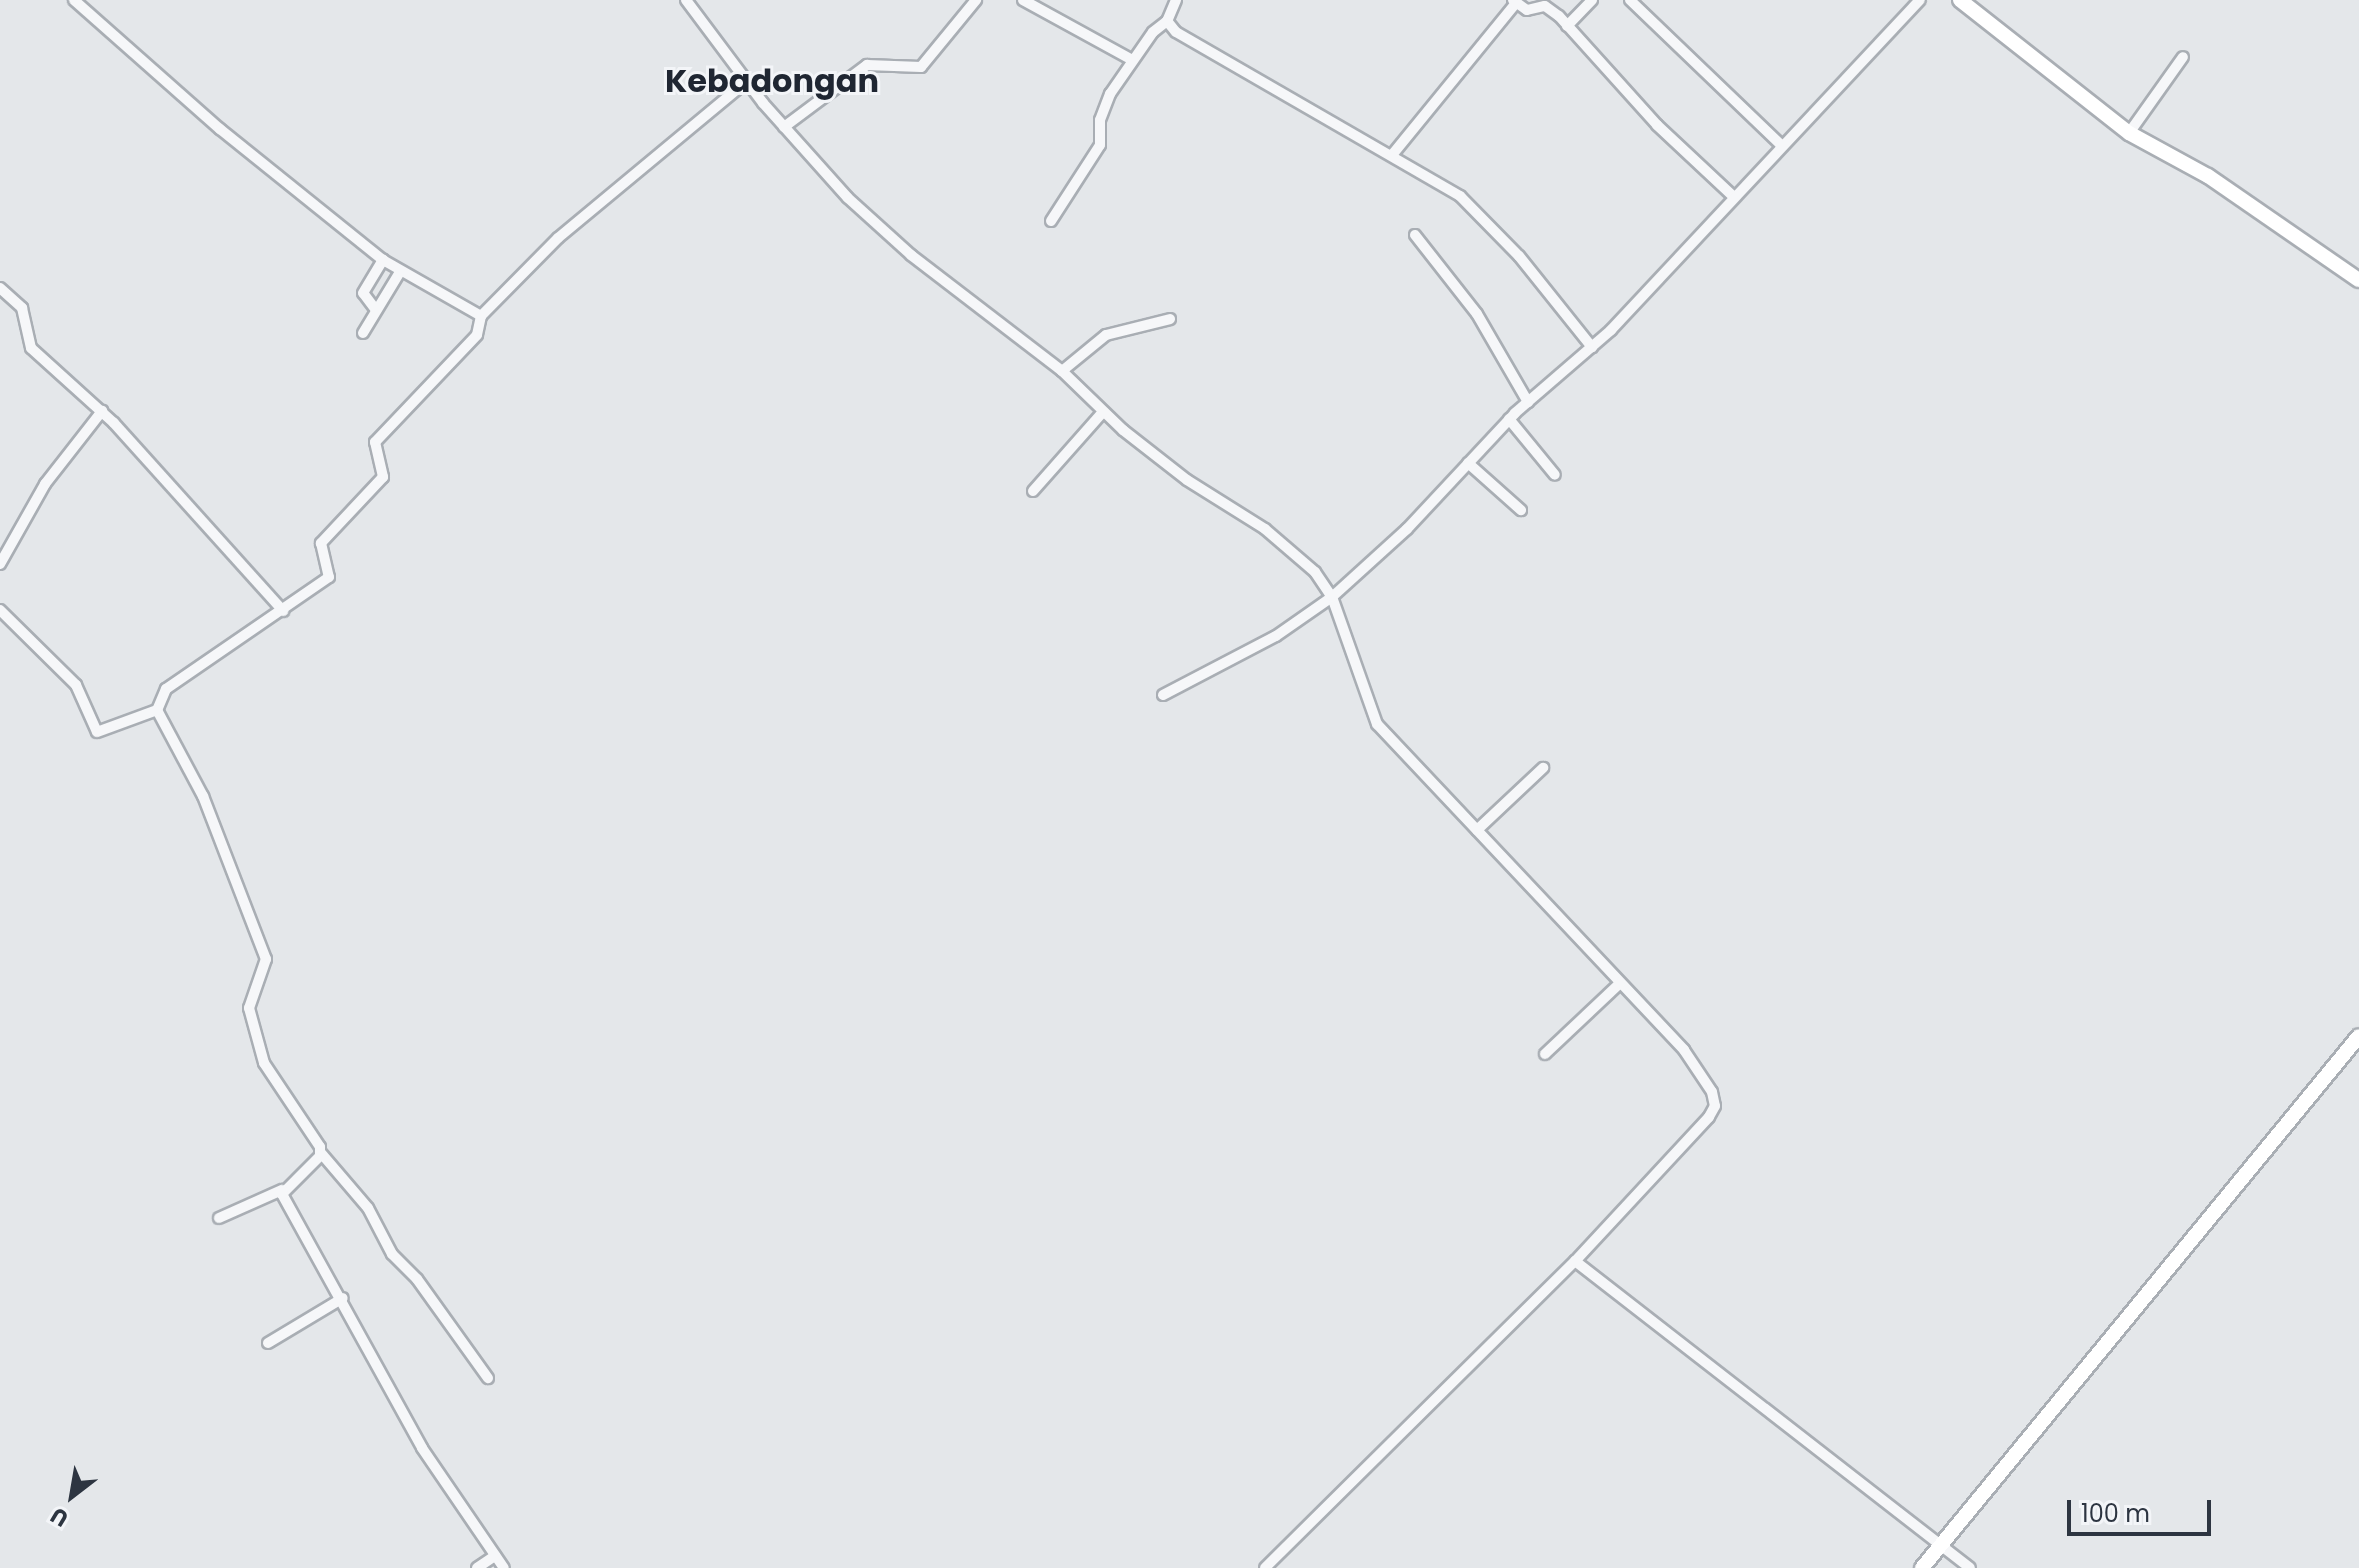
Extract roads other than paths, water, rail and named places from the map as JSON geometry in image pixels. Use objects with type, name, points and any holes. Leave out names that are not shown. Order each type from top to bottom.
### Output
[{"type":"street","points":[[74,0],[220,129],[383,260],[481,316]]},
{"type":"street","points":[[686,0],[784,127],[848,198],[911,255],[1062,371],[1102,413],[1187,480],[1265,529],[1315,572],[1332,597],[1377,724],[1684,1050],[1715,1106],[1575,1261],[1265,1568]]},
{"type":"street","points":[[784,127],[867,65],[921,67],[976,0]]},
{"type":"street","points":[[1023,0],[1132,60]]},
{"type":"street","points":[[1051,221],[1094,155],[1110,94],[1132,60],[1167,21],[1176,0]]},
{"type":"street","points":[[1567,26],[1592,0]]},
{"type":"street","points":[[1630,0],[1782,146]]},
{"type":"street","points":[[1163,695],[1276,636],[1332,597],[1509,419],[1592,347],[1920,0]]},
{"type":"street","points":[[1960,0],[2129,133],[2208,176],[2359,280]]},
{"type":"street","points":[[1392,155],[1515,2],[1527,10],[1545,6],[1657,125],[1734,197]]},
{"type":"street","points":[[1167,21],[1197,46],[1439,180],[1488,220],[1592,347]]},
{"type":"street","points":[[2129,133],[2183,57]]},
{"type":"street","points":[[0,610],[76,685],[97,732],[157,710],[166,689],[329,577],[321,543],[383,477],[375,442],[477,335],[481,316],[558,238],[747,81]]},
{"type":"street","points":[[1415,235],[1469,303],[1528,402]]},
{"type":"street","points":[[376,310],[363,293],[383,260]]},
{"type":"street","points":[[363,333],[400,272]]},
{"type":"street","points":[[0,288],[22,308],[31,348],[102,411],[283,611]]},
{"type":"street","points":[[1062,371],[1106,335],[1170,319]]},
{"type":"street","points":[[0,564],[45,484],[102,411]]},
{"type":"street","points":[[1033,491],[1102,413]]},
{"type":"street","points":[[1509,419],[1555,475]]},
{"type":"street","points":[[1468,463],[1521,510]]},
{"type":"street","points":[[157,710],[203,796],[266,959],[249,1008],[264,1063],[321,1153],[368,1208],[392,1254],[417,1279],[488,1378]]},
{"type":"street","points":[[1477,830],[1543,768]]},
{"type":"street","points":[[1545,1054],[1620,983]]},
{"type":"street","points":[[1922,1568],[2359,1036]]},
{"type":"street","points":[[219,1218],[282,1190],[321,1153]]},
{"type":"street","points":[[282,1190],[422,1448],[504,1568]]},
{"type":"street","points":[[1575,1261],[1970,1568]]},
{"type":"street","points":[[268,1343],[343,1298]]},
{"type":"street","points":[[477,1568],[495,1556]]},
{"type":"district","name":"Kebadongan","points":[[772,81]]}]
